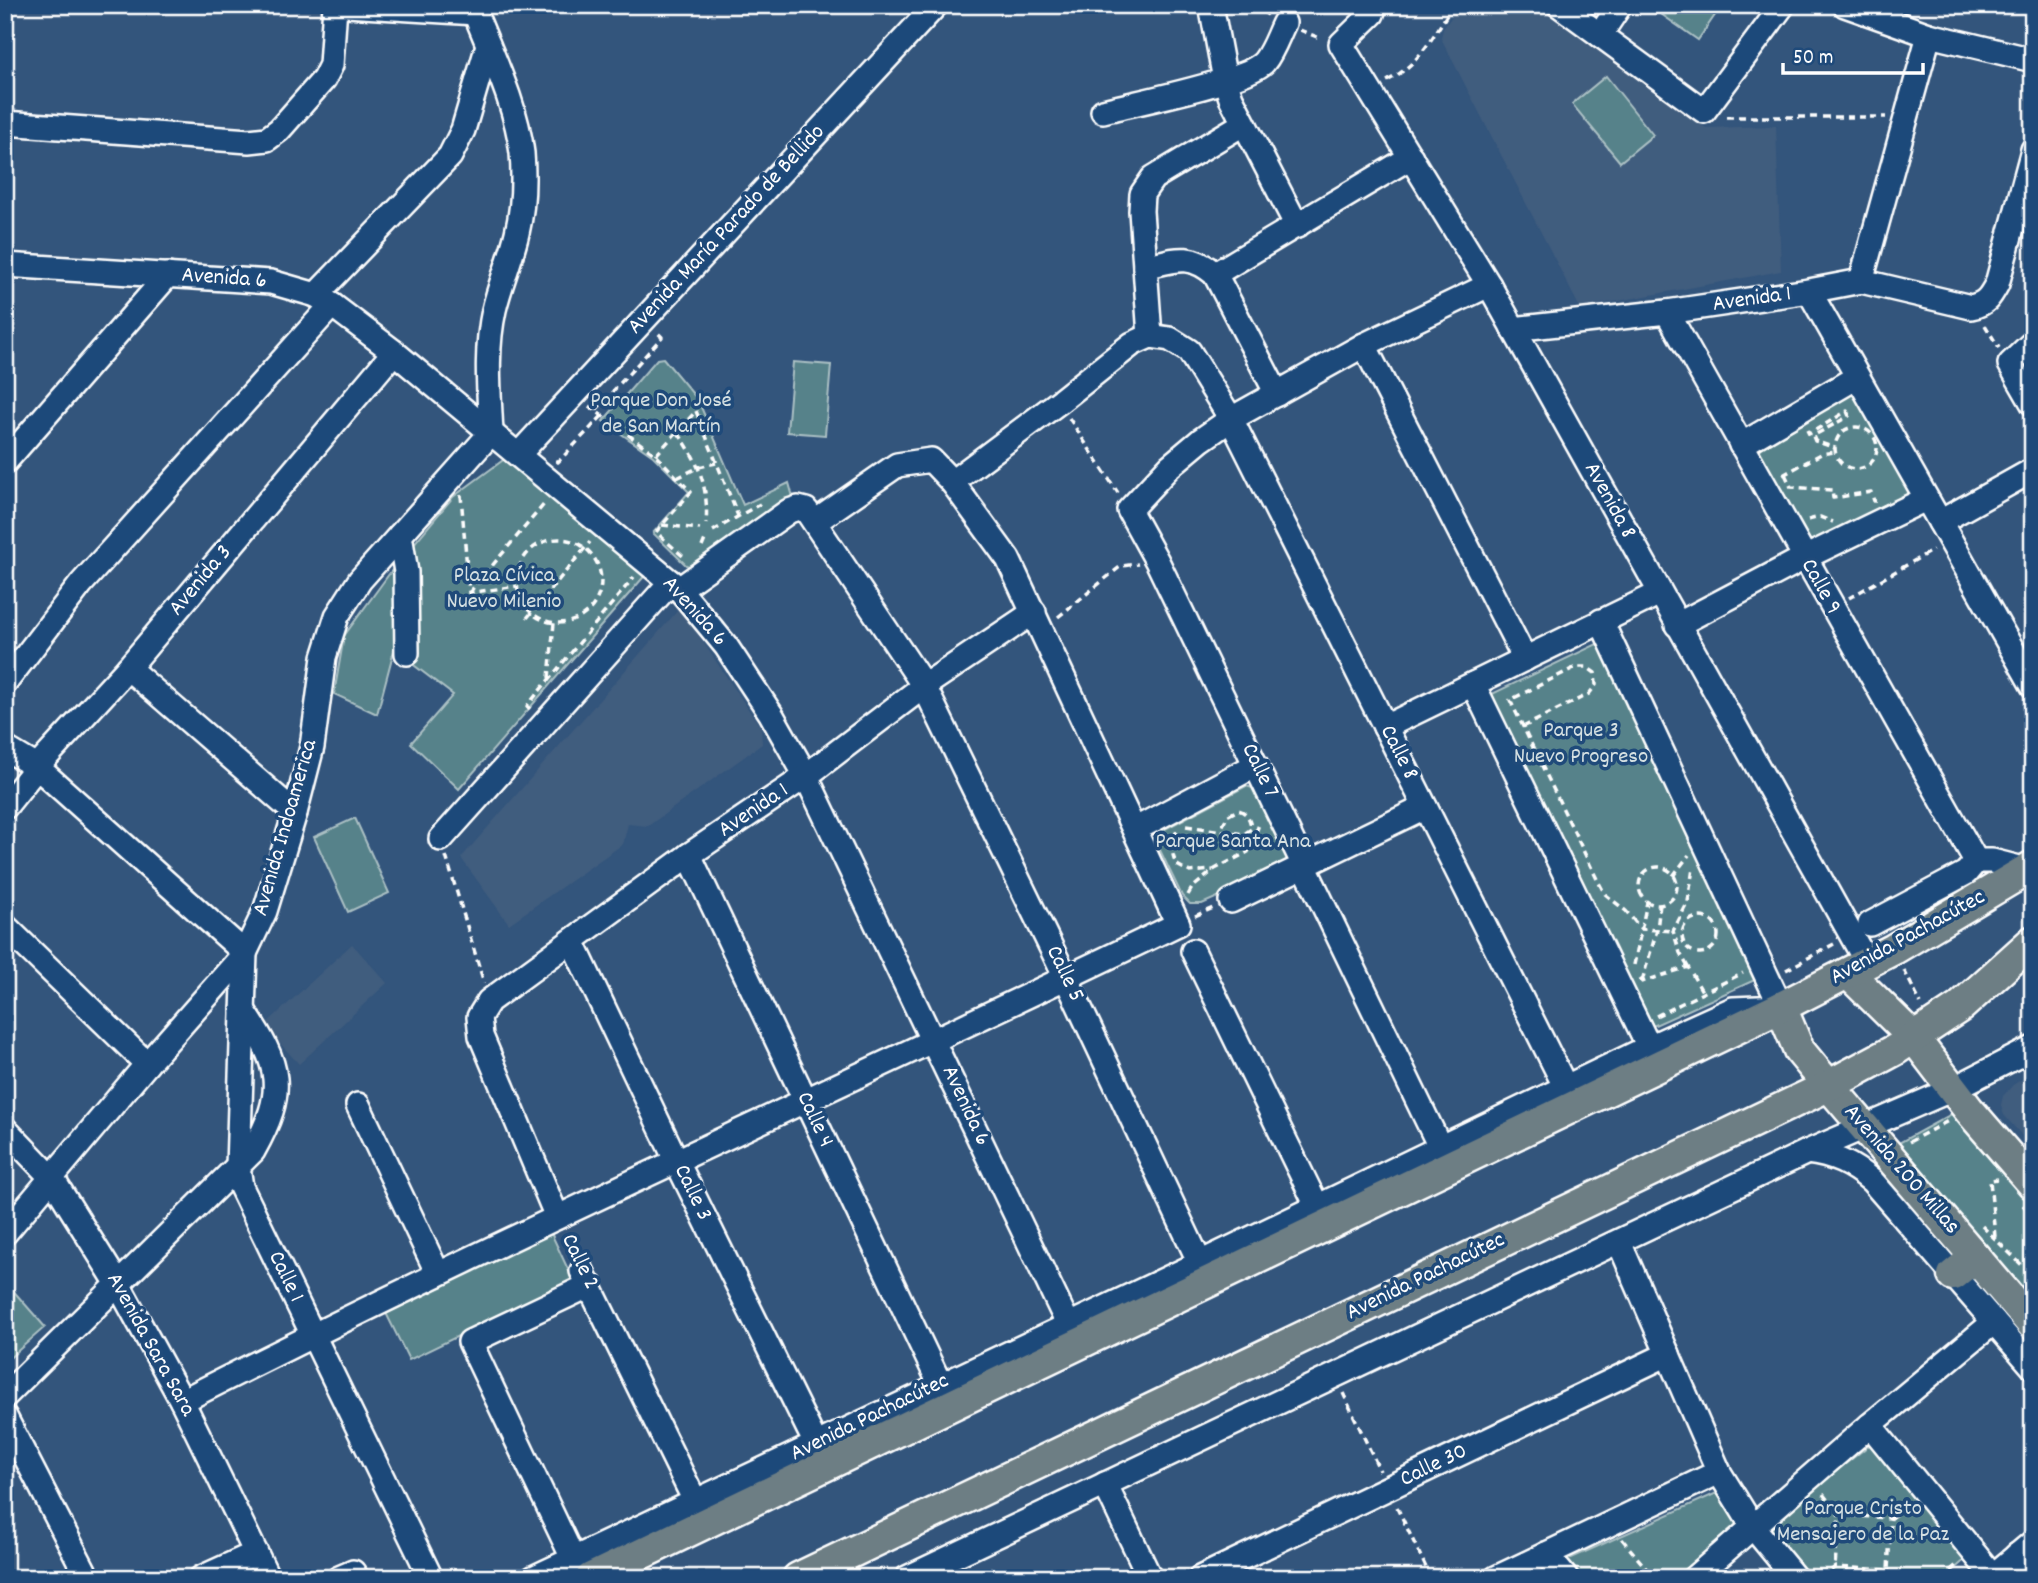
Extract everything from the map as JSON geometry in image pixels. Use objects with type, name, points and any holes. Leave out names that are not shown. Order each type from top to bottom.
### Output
[{"type":"main road","name":"Avenida Pachacútec","points":[[582,1571],[1781,1007],[1894,949],[2030,868]]},
{"type":"main road","name":"Avenida Pachacútec","points":[[798,1578],[1829,1086],[1873,1063],[1961,1007],[2033,941]]},
{"type":"main road","points":[[1857,968],[1923,1032],[1953,1108],[1999,1167],[2024,1191]]},
{"type":"main road","name":"Avenida 200 Millas","points":[[1781,1007],[1799,1050],[2033,1325]]},
{"type":"street","points":[[5,123],[249,141],[267,139],[279,130],[331,65],[335,5]]},
{"type":"street","points":[[346,5],[474,9],[511,108],[522,152],[522,192],[517,231],[494,308],[488,339],[491,432]]},
{"type":"street","name":"Avenida María Parado de Bellido","points":[[519,454],[936,5]]},
{"type":"street","points":[[1211,5],[1225,80],[1242,124],[1297,226]]},
{"type":"street","name":"Avenida 8","points":[[1375,5],[1372,14],[1341,44],[1489,285],[1677,625],[1860,930],[1857,968]]},
{"type":"street","points":[[1559,5],[1704,111],[1783,5]]},
{"type":"street","points":[[1600,35],[1620,5]]},
{"type":"street","points":[[1845,5],[1884,12],[1929,35],[2033,60]]},
{"type":"street","points":[[1103,111],[1251,71],[1264,62],[1281,15]]},
{"type":"street","points":[[1861,281],[1929,35]]},
{"type":"street","points":[[5,683],[81,584],[450,156],[463,130],[488,45]]},
{"type":"street","points":[[952,482],[1132,344],[1150,335],[1140,211],[1142,194],[1153,177],[1242,124]]},
{"type":"street","points":[[1982,303],[1997,284],[2028,186],[2033,150]]},
{"type":"street","points":[[1215,274],[1411,157]]},
{"type":"street","points":[[1145,267],[1182,258],[1202,263],[1215,274],[1277,394]]},
{"type":"street","name":"Avenida 6","points":[[5,265],[271,282],[324,300],[394,352],[675,586],[726,646],[771,714],[806,776],[1068,1324]]},
{"type":"street","points":[[5,462],[167,275]]},
{"type":"street","name":"Avenida 1","points":[[1513,329],[1667,312],[1861,281],[1971,307],[1982,303]]},
{"type":"street","points":[[1129,510],[1170,466],[1201,439],[1231,419],[1364,345],[1489,285]]},
{"type":"street","points":[[1809,291],[2033,686]]},
{"type":"street","name":"Calle 9","points":[[1667,312],[1976,862]]},
{"type":"street","name":"Calle 8","points":[[1150,335],[1170,339],[1188,351],[1231,419],[1565,1086]]},
{"type":"street","points":[[2033,342],[2010,364],[2033,404]]},
{"type":"street","points":[[1364,345],[1525,659]]},
{"type":"street","name":"Avenida 3","points":[[5,807],[37,767],[128,668],[394,352]]},
{"type":"street","points":[[1741,444],[1857,377]]},
{"type":"street","name":"Avenida Indoamerica","points":[[5,1233],[147,1064],[245,953],[265,911],[295,813],[312,747],[324,657],[337,616],[360,580],[491,432]]},
{"type":"street","points":[[182,1401],[313,1334],[556,1217],[935,1041],[1178,923],[1008,559],[952,482],[931,460],[897,465],[815,522],[806,510],[798,508],[789,511],[675,586],[544,723],[441,839]]},
{"type":"street","points":[[1945,531],[2033,470]]},
{"type":"street","points":[[1677,625],[1804,558],[1926,499]]},
{"type":"street","name":"Calle 7","points":[[1129,510],[1157,561],[1440,1147]]},
{"type":"street","name":"Calle 5","points":[[815,522],[924,686],[1200,1263]]},
{"type":"street","points":[[400,535],[406,572],[407,653]]},
{"type":"street","points":[[1385,727],[1660,593]]},
{"type":"street","name":"Avenida 1","points":[[484,1009],[689,855],[806,776],[924,686],[1038,621]]},
{"type":"street","points":[[1601,621],[1781,1007]]},
{"type":"street","points":[[128,668],[295,813]]},
{"type":"street","points":[[1473,684],[1649,1047]]},
{"type":"street","points":[[5,748],[37,767],[245,953]]},
{"type":"street","points":[[1136,829],[1256,765]]},
{"type":"street","points":[[1231,901],[1425,807]]},
{"type":"street","name":"Calle 4","points":[[689,855],[940,1384]]},
{"type":"street","points":[[1860,930],[1966,873],[1976,862],[2030,868]]},
{"type":"street","points":[[5,926],[147,1064]]},
{"type":"street","name":"Calle 3","points":[[572,941],[816,1444]]},
{"type":"street","points":[[1194,951],[1317,1206]]},
{"type":"street","name":"Calle 1","points":[[245,953],[238,1167],[242,1187],[431,1578]]},
{"type":"street","name":"Avenida Pachacútec","points":[[533,1578],[582,1571],[695,1501],[1649,1047],[1733,1009],[1781,1007]]},
{"type":"street","name":"Calle 2","points":[[484,1009],[481,1036],[556,1217]]},
{"type":"street","points":[[5,1396],[253,1151],[268,1126],[276,1098],[276,1074],[269,1052],[243,1010]]},
{"type":"street","points":[[906,1578],[1807,1152],[1866,1128],[1953,1108],[2033,1048]]},
{"type":"street","points":[[358,1105],[438,1274]]},
{"type":"street","name":"Avenida Sara Sara","points":[[5,1129],[52,1178],[118,1284],[182,1401],[268,1578]]},
{"type":"street","name":"Avenida 200 Millas","points":[[1807,1152],[1822,1153],[1856,1167],[1975,1256],[1994,1322],[2033,1367]]},
{"type":"street","points":[[1619,1242],[1719,1472],[1753,1527],[1795,1578]]},
{"type":"street","points":[[582,1571],[470,1342],[586,1278]]},
{"type":"street","name":"Calle 2","points":[[586,1278],[695,1501]]},
{"type":"street","points":[[1695,1578],[1994,1322]]},
{"type":"street","name":"Calle 30","points":[[1199,1578],[1668,1354]]},
{"type":"street","points":[[5,1417],[88,1578]]},
{"type":"street","points":[[1870,1426],[1991,1577],[2025,1548],[2033,1573]]},
{"type":"street","points":[[1496,1578],[1719,1472]]},
{"type":"street","points":[[1105,1484],[1150,1578]]},
{"type":"street","points":[[201,1578],[256,1553]]},
{"type":"street","points":[[1546,1554],[1566,1578]]},
{"type":"street","points":[[339,1578],[353,1572],[357,1578]]},
{"type":"path","points":[[1370,89],[1404,72],[1422,53],[1453,5]]},
{"type":"path","points":[[1704,111],[1714,117],[1906,117]]},
{"type":"path","points":[[1982,303],[1987,329],[2010,364]]},
{"type":"path","points":[[595,411],[662,337],[644,319]]},
{"type":"path","points":[[574,394],[656,455],[691,492],[656,532],[692,563]]},
{"type":"path","points":[[1059,402],[1129,510]]},
{"type":"path","points":[[1835,411],[1845,405]]},
{"type":"path","points":[[656,455],[696,411],[741,523]]},
{"type":"path","points":[[1816,422],[1806,428],[1809,435],[1847,411],[1849,416],[1813,436],[1815,441],[1835,450],[1842,464],[1848,468],[1863,469],[1874,460],[1877,446],[1870,432],[1855,426],[1840,433],[1835,450]]},
{"type":"path","points":[[548,454],[558,462],[602,416]]},
{"type":"path","points":[[678,433],[699,467],[707,501],[706,524]]},
{"type":"path","points":[[1776,479],[1821,454],[1835,450]]},
{"type":"path","points":[[677,478],[699,467],[716,463]]},
{"type":"path","points":[[459,468],[469,593]]},
{"type":"path","points":[[1785,474],[1791,487],[1832,490],[1833,498],[1871,492],[1874,501],[1885,501]]},
{"type":"path","points":[[469,593],[547,502],[555,509]]},
{"type":"path","points":[[713,530],[763,503]]},
{"type":"path","points":[[1803,523],[1814,517],[1827,518],[1833,521],[1841,532]]},
{"type":"path","points":[[662,525],[700,529]]},
{"type":"path","points":[[1832,608],[1945,531]]},
{"type":"path","points":[[582,533],[600,548]]},
{"type":"path","points":[[557,538],[577,542],[586,548],[601,573],[600,593],[590,610],[574,621],[554,623],[531,613],[517,586],[520,566],[530,550],[538,544],[557,538]]},
{"type":"path","points":[[527,618],[592,540]]},
{"type":"path","points":[[1038,621],[1121,566],[1157,561]]},
{"type":"path","points":[[544,723],[527,706],[635,579],[626,571]]},
{"type":"path","points":[[469,593],[517,586]]},
{"type":"path","points":[[549,680],[554,623]]},
{"type":"path","points":[[1523,727],[1594,690],[1595,673],[1587,667],[1576,667],[1510,700],[1588,864],[1605,894],[1626,911],[1641,929],[1673,931]]},
{"type":"path","points":[[1186,899],[1192,888],[1213,870],[1248,852],[1270,794]]},
{"type":"path","points":[[1213,870],[1198,873],[1184,870],[1173,859],[1172,841],[1179,828],[1188,825],[1221,830],[1247,832],[1251,829],[1251,824],[1246,814],[1238,810],[1227,816],[1221,830]]},
{"type":"path","points":[[1247,832],[1253,843]]},
{"type":"path","points":[[441,839],[484,1009]]},
{"type":"path","points":[[1673,876],[1691,853],[1693,875],[1690,891],[1673,931],[1678,949],[1703,993]]},
{"type":"path","points":[[1656,867],[1673,876],[1676,883],[1675,894],[1666,903],[1660,905],[1647,902],[1639,885],[1644,873],[1656,867]]},
{"type":"path","points":[[1178,923],[1231,901]]},
{"type":"path","points":[[1642,982],[1632,963],[1647,902]]},
{"type":"path","points":[[1642,982],[1657,930],[1660,905]]},
{"type":"path","points":[[1681,913],[1688,922]]},
{"type":"path","points":[[1705,917],[1715,925],[1719,936],[1715,947],[1704,954],[1693,953],[1684,944],[1682,933],[1693,918],[1705,917]]},
{"type":"path","points":[[1768,980],[1860,930]]},
{"type":"path","points":[[1678,949],[1684,944]]},
{"type":"path","points":[[1894,949],[1923,1032]]},
{"type":"path","points":[[1642,982],[1688,967]]},
{"type":"path","points":[[1651,1019],[1744,972]]},
{"type":"path","points":[[1906,1144],[1953,1108]]},
{"type":"path","points":[[1975,1256],[1990,1180],[1999,1167]]},
{"type":"path","points":[[2024,1191],[2033,1217]]},
{"type":"path","name":"Calle 2","points":[[556,1217],[586,1278]]},
{"type":"path","points":[[1819,1489],[1839,1514],[1835,1567]]},
{"type":"path","points":[[1839,1514],[1891,1518],[1915,1498]]},
{"type":"path","points":[[1891,1518],[1888,1570],[1895,1578]]},
{"type":"path","points":[[1610,1524],[1654,1578]]},
{"type":"path","points":[[1941,1578],[1964,1558]]},
{"type":"path","points":[[1822,1578],[1835,1567],[1888,1570]]},
{"type":"shaded area","points":[[1460,5],[1541,5],[1706,128],[1776,126],[1781,271],[1580,308],[1441,38],[1443,29]]},
{"type":"shaded area","points":[[680,608],[761,728],[762,744],[648,826],[628,824],[623,844],[509,924],[461,858]]},
{"type":"shaded area","points":[[352,944],[387,983],[299,1064],[264,1026]]},
{"type":"shaded area","points":[[2033,1072],[2033,1148],[2004,1115],[2001,1105],[2003,1096],[2013,1085]]},
{"type":"green space","points":[[1667,5],[1722,5],[1698,40],[1661,14]]},
{"type":"green space","points":[[1606,76],[1653,135],[1620,162],[1572,104]]},
{"type":"green space","name":"Parque Don José de San Martín","points":[[663,358],[698,400],[743,505],[789,483],[793,497],[791,502],[692,567],[686,565],[653,533],[689,492],[653,456],[603,421],[657,359]]},
{"type":"green space","points":[[793,362],[831,365],[825,435],[787,432]]},
{"type":"green space","points":[[1850,390],[1861,396],[1914,499],[1812,545],[1761,457],[1760,450],[1764,443]]},
{"type":"green space","name":"Plaza Cívica Nuevo Milenio","points":[[510,455],[648,572],[459,789],[411,743],[453,695],[394,650],[377,714],[334,694],[344,636],[392,570],[453,497]]},
{"type":"green space","name":"Parque 3 Nuevo Progreso","points":[[1599,643],[1757,979],[1653,1026],[1490,695]]},
{"type":"green space","name":"Parque Santa Ana","points":[[1246,786],[1256,789],[1290,858],[1288,866],[1202,904],[1190,904],[1182,896],[1156,838],[1163,830]]},
{"type":"green space","points":[[355,818],[389,893],[348,912],[314,837]]},
{"type":"green space","points":[[1957,1111],[2033,1192],[2033,1308],[1895,1145]]},
{"type":"green space","points":[[551,1233],[573,1280],[409,1360],[386,1313]]},
{"type":"green space","points":[[10,1287],[45,1327],[5,1362],[5,1291]]},
{"type":"green space","name":"Parque Cristo Mensajero de la Paz","points":[[1872,1443],[1967,1558],[1944,1578],[1804,1578],[1763,1529]]},
{"type":"green space","points":[[1719,1492],[1743,1529],[1686,1578],[1583,1578],[1567,1560]]}]
